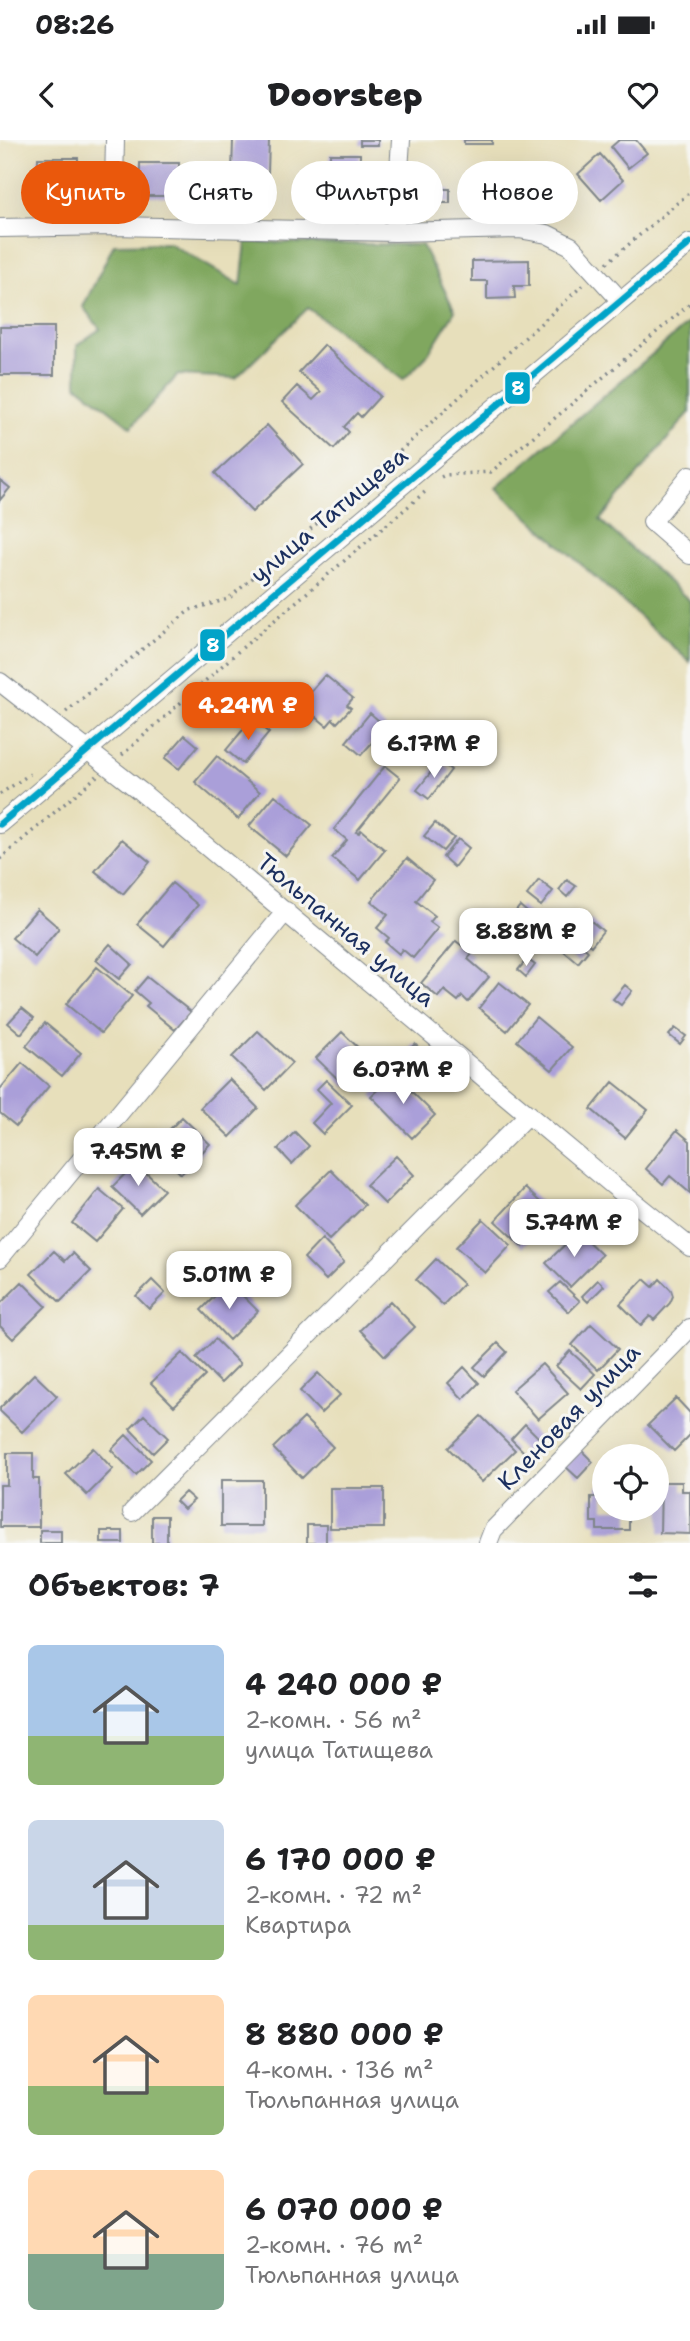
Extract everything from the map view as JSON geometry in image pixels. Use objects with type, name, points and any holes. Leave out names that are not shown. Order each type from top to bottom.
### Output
[{"type":"street","points":[[113,226],[115,140]]},
{"type":"street","points":[[395,232],[401,140]]},
{"type":"street","points":[[0,228],[113,226],[395,232],[519,229],[547,234],[571,246],[621,301]]},
{"type":"street","name":"улица Татищева","points":[[0,824],[690,243]]},
{"type":"street","points":[[690,475],[652,522],[690,555]]},
{"type":"street","name":"Тюльпанная улица","points":[[0,682],[109,766],[528,1114],[688,1243]]},
{"type":"street","points":[[0,1258],[286,911]]},
{"type":"street","points":[[132,1512],[528,1114]]},
{"type":"street","name":"Кленовая улица","points":[[488,1543],[493,1530],[690,1328]]},
{"type":"path","points":[[52,724],[190,610],[228,599],[368,480],[596,273],[690,192]]},
{"type":"path","points":[[435,483],[445,475],[491,472],[690,304]]},
{"type":"path","points":[[0,859],[424,492]]},
{"type":"path","points":[[0,794],[37,769]]},
{"type":"green space","points":[[246,242],[422,245],[455,311],[426,357],[403,380],[308,308],[236,378],[178,375],[131,427],[77,385],[77,345],[100,329],[83,307],[114,244],[169,243],[241,285]]},
{"type":"green space","points":[[690,322],[690,412],[600,520],[690,601],[690,662],[496,488]]},
{"type":"building","points":[[233,140],[269,140],[268,161],[232,161]]},
{"type":"building","points":[[360,140],[378,140],[378,145],[360,145]]},
{"type":"building","points":[[464,140],[492,140],[492,144],[464,144]]},
{"type":"building","points":[[619,140],[636,140],[647,153],[628,168],[611,147]]},
{"type":"building","points":[[330,154],[360,154],[360,161],[330,161]]},
{"type":"building","points":[[600,154],[623,180],[601,200],[578,174]]},
{"type":"building","points":[[38,158],[78,158],[78,161],[38,161]]},
{"type":"building","points":[[150,163],[164,163],[164,196],[150,196]]},
{"type":"building","points":[[443,189],[450,189],[450,203],[443,203]]},
{"type":"building","points":[[529,260],[529,286],[514,286],[515,298],[487,299],[487,281],[472,281],[472,261]]},
{"type":"building","points":[[0,327],[54,327],[54,375],[0,375]]},
{"type":"building","points":[[324,345],[380,396],[361,417],[357,413],[344,427],[349,432],[334,449],[282,402],[297,386],[313,400],[321,392],[299,372]]},
{"type":"building","points":[[267,425],[303,464],[252,512],[215,473]]},
{"type":"building","points":[[0,480],[10,488],[0,500]]},
{"type":"building","points":[[325,675],[353,698],[347,705],[351,708],[337,723],[333,719],[327,726],[316,717],[310,724],[294,710],[300,704],[294,698],[304,687],[310,692]]},
{"type":"building","points":[[370,713],[386,727],[361,755],[346,742]]},
{"type":"building","points":[[252,719],[269,733],[243,764],[226,750]]},
{"type":"building","points":[[185,735],[198,746],[179,769],[165,758]]},
{"type":"building","points":[[217,756],[260,792],[238,819],[195,782]]},
{"type":"building","points":[[440,761],[451,770],[429,799],[417,790]]},
{"type":"building","points":[[385,766],[400,778],[356,832],[361,830],[385,850],[360,880],[332,858],[347,840],[334,829]]},
{"type":"building","points":[[275,795],[312,825],[286,856],[249,826]]},
{"type":"building","points":[[435,823],[454,838],[443,851],[424,836]]},
{"type":"building","points":[[122,839],[150,862],[123,894],[95,871]]},
{"type":"building","points":[[458,839],[469,848],[454,867],[443,857]]},
{"type":"building","points":[[407,858],[433,880],[416,901],[435,916],[430,922],[438,928],[413,958],[402,949],[399,954],[385,942],[389,938],[377,928],[388,915],[371,901]]},
{"type":"building","points":[[539,880],[553,891],[541,906],[527,895]]},
{"type":"building","points":[[567,880],[576,886],[567,897],[559,890]]},
{"type":"building","points":[[172,883],[198,905],[164,946],[137,924]]},
{"type":"building","points":[[520,906],[534,918],[519,937],[504,926]]},
{"type":"building","points":[[37,909],[59,928],[35,957],[12,938]]},
{"type":"building","points":[[591,921],[603,931],[591,946],[578,936]]},
{"type":"building","points":[[568,934],[588,951],[578,963],[558,946]]},
{"type":"building","points":[[456,941],[472,954],[468,959],[489,977],[468,1002],[462,996],[458,1001],[444,990],[438,997],[421,983]]},
{"type":"building","points":[[110,944],[132,964],[119,979],[96,960]]},
{"type":"building","points":[[527,959],[535,965],[526,977],[518,970]]},
{"type":"building","points":[[97,967],[132,996],[101,1033],[66,1004]]},
{"type":"building","points":[[147,977],[191,1012],[175,1030],[146,1006],[149,1003],[135,991]]},
{"type":"building","points":[[499,982],[528,1005],[507,1031],[479,1008]]},
{"type":"building","points":[[625,985],[632,991],[621,1005],[613,999]]},
{"type":"building","points":[[22,1008],[34,1018],[21,1034],[8,1023]]},
{"type":"building","points":[[536,1017],[572,1047],[552,1070],[517,1041]]},
{"type":"building","points":[[45,1023],[81,1053],[62,1076],[26,1046]]},
{"type":"building","points":[[675,1028],[686,1036],[680,1044],[669,1035]]},
{"type":"building","points":[[258,1031],[292,1063],[266,1090],[232,1057]]},
{"type":"building","points":[[342,1032],[372,1061],[346,1087],[316,1058]]},
{"type":"building","points":[[415,1044],[433,1063],[417,1080],[398,1061]]},
{"type":"building","points":[[22,1063],[49,1086],[16,1126],[0,1113],[0,1089]]},
{"type":"building","points":[[394,1074],[435,1115],[412,1138],[371,1096]]},
{"type":"building","points":[[229,1079],[258,1108],[230,1137],[200,1108]]},
{"type":"building","points":[[326,1080],[352,1105],[323,1134],[312,1123],[331,1103],[317,1089]]},
{"type":"building","points":[[613,1082],[648,1110],[625,1138],[591,1109]]},
{"type":"building","points":[[182,1117],[210,1144],[181,1174],[153,1146]]},
{"type":"building","points":[[677,1130],[690,1141],[690,1193],[670,1176],[663,1184],[646,1169]]},
{"type":"building","points":[[295,1132],[309,1146],[292,1164],[278,1149]]},
{"type":"building","points":[[396,1156],[414,1175],[385,1204],[366,1185]]},
{"type":"building","points":[[136,1163],[164,1190],[140,1214],[112,1187]]},
{"type":"building","points":[[331,1170],[365,1205],[329,1240],[295,1205]]},
{"type":"building","points":[[525,1188],[553,1214],[523,1247],[495,1221]]},
{"type":"building","points":[[99,1189],[123,1209],[95,1242],[72,1223]]},
{"type":"building","points":[[483,1219],[511,1245],[485,1273],[456,1247]]},
{"type":"building","points":[[578,1232],[602,1255],[570,1287],[546,1263]]},
{"type":"building","points":[[322,1239],[344,1262],[326,1280],[304,1258]]},
{"type":"building","points":[[54,1251],[65,1261],[73,1253],[91,1271],[60,1302],[31,1274]]},
{"type":"building","points":[[436,1259],[463,1284],[443,1305],[416,1280]]},
{"type":"building","points":[[644,1279],[653,1287],[660,1279],[673,1296],[654,1320],[650,1316],[641,1325],[620,1304]]},
{"type":"building","points":[[152,1280],[165,1293],[149,1309],[136,1296]]},
{"type":"building","points":[[598,1280],[604,1286],[588,1302],[582,1296]]},
{"type":"building","points":[[22,1282],[46,1306],[13,1339],[0,1326],[0,1304]]},
{"type":"building","points":[[229,1282],[258,1311],[229,1340],[201,1310]]},
{"type":"building","points":[[560,1282],[580,1301],[569,1312],[549,1292]]},
{"type":"building","points":[[390,1301],[415,1327],[385,1356],[360,1330]]},
{"type":"building","points":[[591,1324],[618,1349],[598,1370],[572,1345]]},
{"type":"building","points":[[215,1339],[240,1364],[221,1383],[196,1358]]},
{"type":"building","points":[[498,1343],[507,1352],[484,1376],[474,1367]]},
{"type":"building","points":[[570,1351],[595,1374],[581,1389],[556,1366]]},
{"type":"building","points":[[182,1353],[205,1376],[174,1406],[151,1383]]},
{"type":"building","points":[[542,1364],[568,1393],[538,1419],[512,1390]]},
{"type":"building","points":[[464,1367],[479,1383],[463,1399],[448,1383]]},
{"type":"building","points":[[318,1373],[340,1395],[321,1413],[300,1391]]},
{"type":"building","points":[[34,1374],[57,1396],[22,1432],[0,1408]]},
{"type":"building","points":[[676,1398],[690,1413],[690,1435],[674,1451],[648,1425]]},
{"type":"building","points":[[144,1415],[168,1438],[153,1453],[130,1429]]},
{"type":"building","points":[[481,1416],[515,1450],[482,1482],[448,1448]]},
{"type":"building","points":[[304,1418],[333,1447],[302,1478],[273,1448]]},
{"type":"building","points":[[525,1424],[541,1440],[526,1454],[511,1439]]},
{"type":"building","points":[[126,1435],[151,1460],[136,1475],[111,1450]]},
{"type":"building","points":[[93,1448],[113,1469],[87,1495],[66,1474]]},
{"type":"building","points":[[581,1450],[592,1461],[578,1478],[565,1466]]},
{"type":"building","points":[[7,1453],[33,1453],[33,1479],[39,1479],[39,1527],[0,1527],[0,1485],[7,1485]]},
{"type":"building","points":[[221,1480],[262,1480],[262,1526],[221,1526]]},
{"type":"building","points":[[669,1482],[682,1482],[682,1491],[690,1491],[690,1534],[660,1533],[660,1521],[669,1521]]},
{"type":"building","points":[[330,1488],[384,1488],[384,1528],[330,1528]]},
{"type":"building","points":[[185,1492],[194,1500],[184,1509],[176,1501]]},
{"type":"building","points":[[591,1497],[592,1521],[629,1521],[629,1530],[597,1530],[597,1522],[591,1522]]},
{"type":"building","points":[[152,1516],[167,1516],[167,1543],[152,1543]]},
{"type":"building","points":[[307,1525],[326,1525],[326,1543],[307,1543]]},
{"type":"building","points":[[40,1530],[61,1530],[61,1543],[40,1543]]},
{"type":"building","points":[[101,1531],[123,1531],[123,1543],[101,1543]]},
{"type":"transit line","name":"8","points":[[0,824],[690,243]]}]
